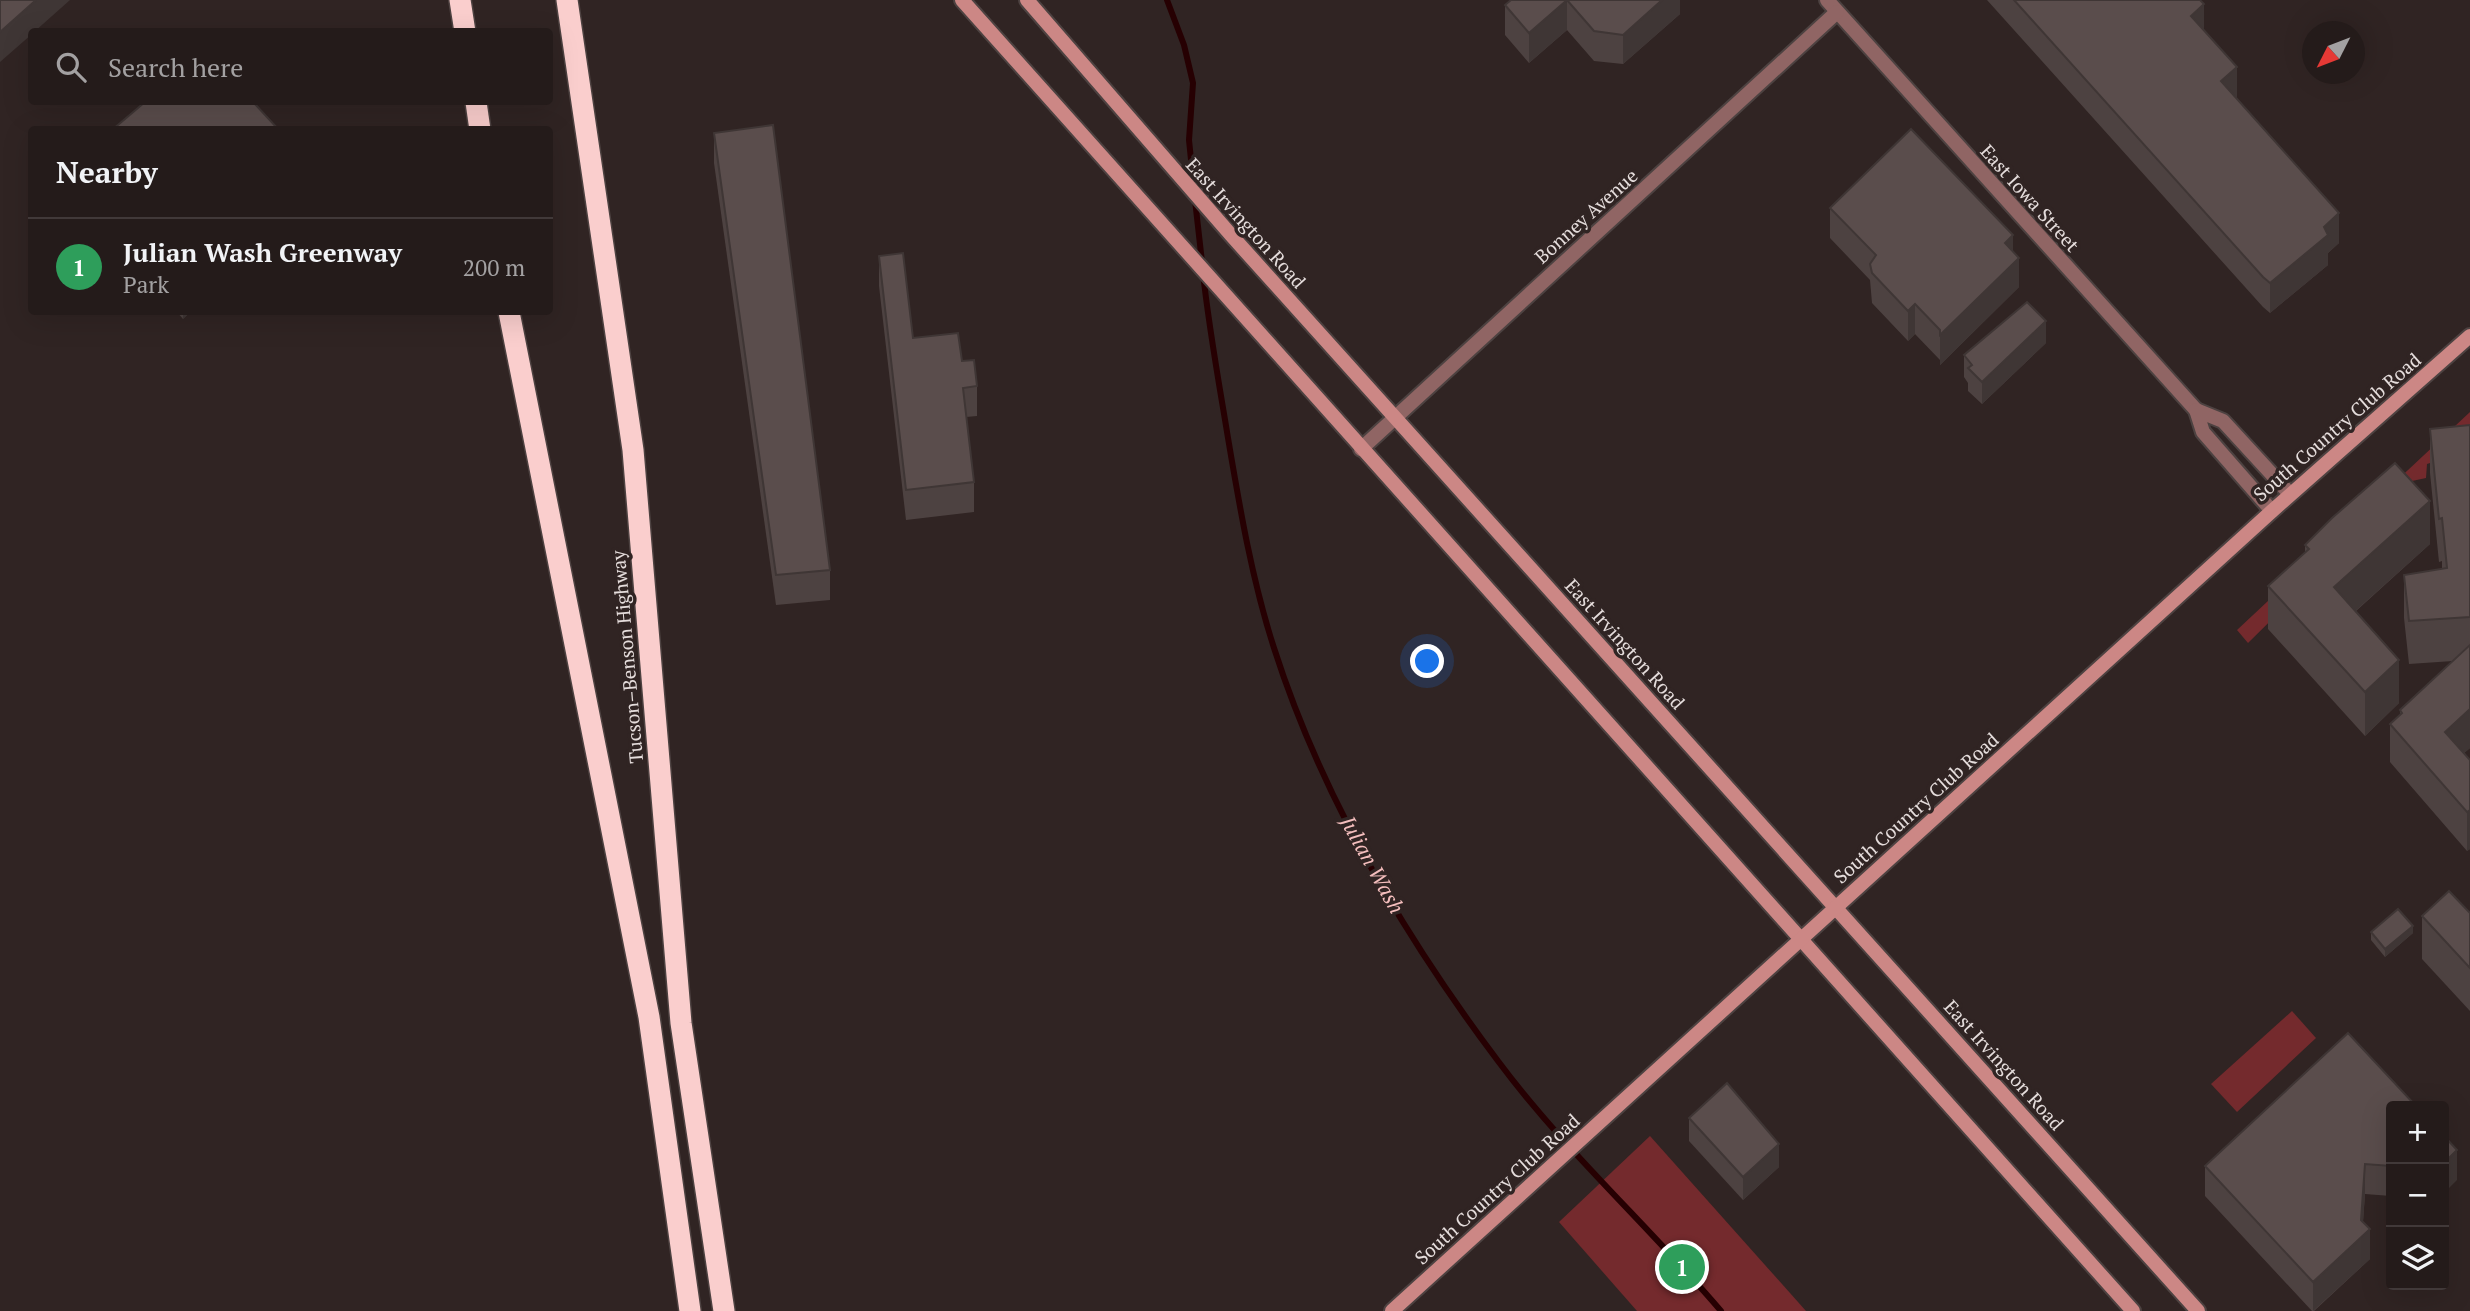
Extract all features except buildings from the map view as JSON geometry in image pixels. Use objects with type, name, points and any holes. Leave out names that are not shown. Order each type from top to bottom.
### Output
[{"type":"highway","points":[[460,0],[464,28]]},
{"type":"highway","name":"Tucson–Benson Highway","points":[[567,0],[633,450],[681,1023],[724,1311]]},
{"type":"highway","points":[[476,105],[479,126]]},
{"type":"highway","name":"Tucson–Benson Highway","points":[[510,315],[649,1017],[690,1311]]},
{"type":"main road","points":[[962,0],[1159,224],[1801,937],[2133,1311]]},
{"type":"main road","name":"East Irvington Road","points":[[1027,0],[1231,235],[2198,1311]]},
{"type":"main road","name":"South Country Club Road","points":[[1392,1311],[2290,494],[2470,336]]},
{"type":"street","name":"East Iowa Street","points":[[1827,0],[2196,410],[2203,432],[2272,511]]},
{"type":"street","name":"Bonney Avenue","points":[[1361,449],[1837,12]]},
{"type":"street","name":"East Iowa Street","points":[[2196,410],[2223,421],[2290,494]]},
{"type":"shaded area","points":[[2470,412],[2470,450],[2427,464],[2426,478],[2412,481],[2248,643],[2237,630]]},
{"type":"shaded area","points":[[2292,1011],[2316,1038],[2237,1112],[2211,1084]]},
{"type":"shaded area","points":[[1650,1136],[1806,1311],[1637,1311],[1559,1222]]},
{"type":"waterway","points":[[1167,0],[1184,45],[1193,83],[1189,140],[1194,189]]},
{"type":"waterway","points":[[1195,200],[1202,262]]},
{"type":"waterway","name":"Julian Wash","points":[[1203,273],[1233,465],[1259,596],[1294,704],[1341,812],[1398,915],[1463,1014],[1498,1061],[1551,1126],[1721,1311]]},
{"type":"place","name":"Julian Wash Greenway","points":[[1682,1267]]}]
